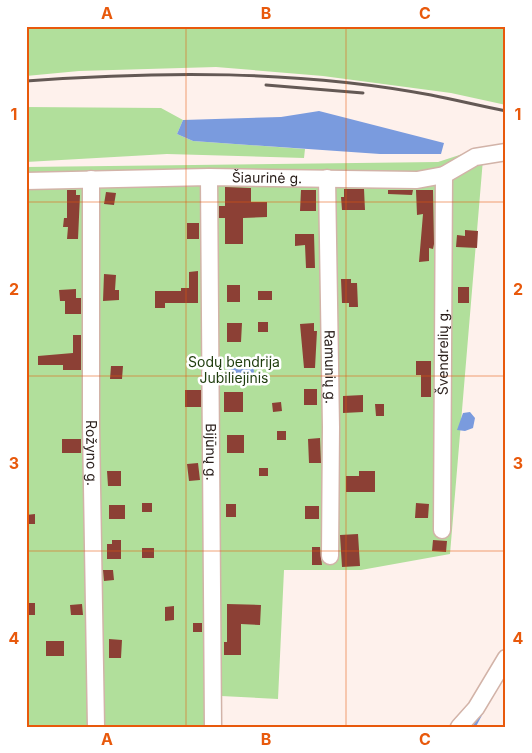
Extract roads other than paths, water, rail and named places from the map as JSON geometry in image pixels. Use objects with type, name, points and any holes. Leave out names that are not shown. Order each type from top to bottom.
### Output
[{"type":"street","name":"Šiaurinė g.","points":[[26,181],[209,177],[417,180],[444,175],[475,157],[504,152]]},
{"type":"street","name":"Švendrelių g.","points":[[442,530],[444,175]]},
{"type":"street","name":"Bijūnų g.","points":[[209,177],[213,727]]},
{"type":"street","name":"Ramunių g.","points":[[327,178],[331,427],[330,556]]},
{"type":"street","name":"Rožyno g.","points":[[91,179],[91,426],[96,727]]},
{"type":"street","points":[[459,727],[476,708],[506,658]]},
{"type":"water","points":[[319,111],[444,143],[441,154],[380,154],[193,141],[177,134],[183,120],[281,117]]},
{"type":"water","points":[[240,361],[253,363],[254,373],[247,377],[233,377],[229,373],[228,367],[231,363]]},
{"type":"water","points":[[470,412],[475,418],[473,428],[465,431],[457,430],[463,413]]},
{"type":"waterway","points":[[474,727],[482,712]]},
{"type":"railway","points":[[26,81],[178,74],[280,77],[381,87],[431,95],[506,111]]},
{"type":"railway","points":[[266,85],[363,93]]},
{"type":"park label","name":"Sodų bendrija Jubiliejinis","points":[[234,370]]}]
